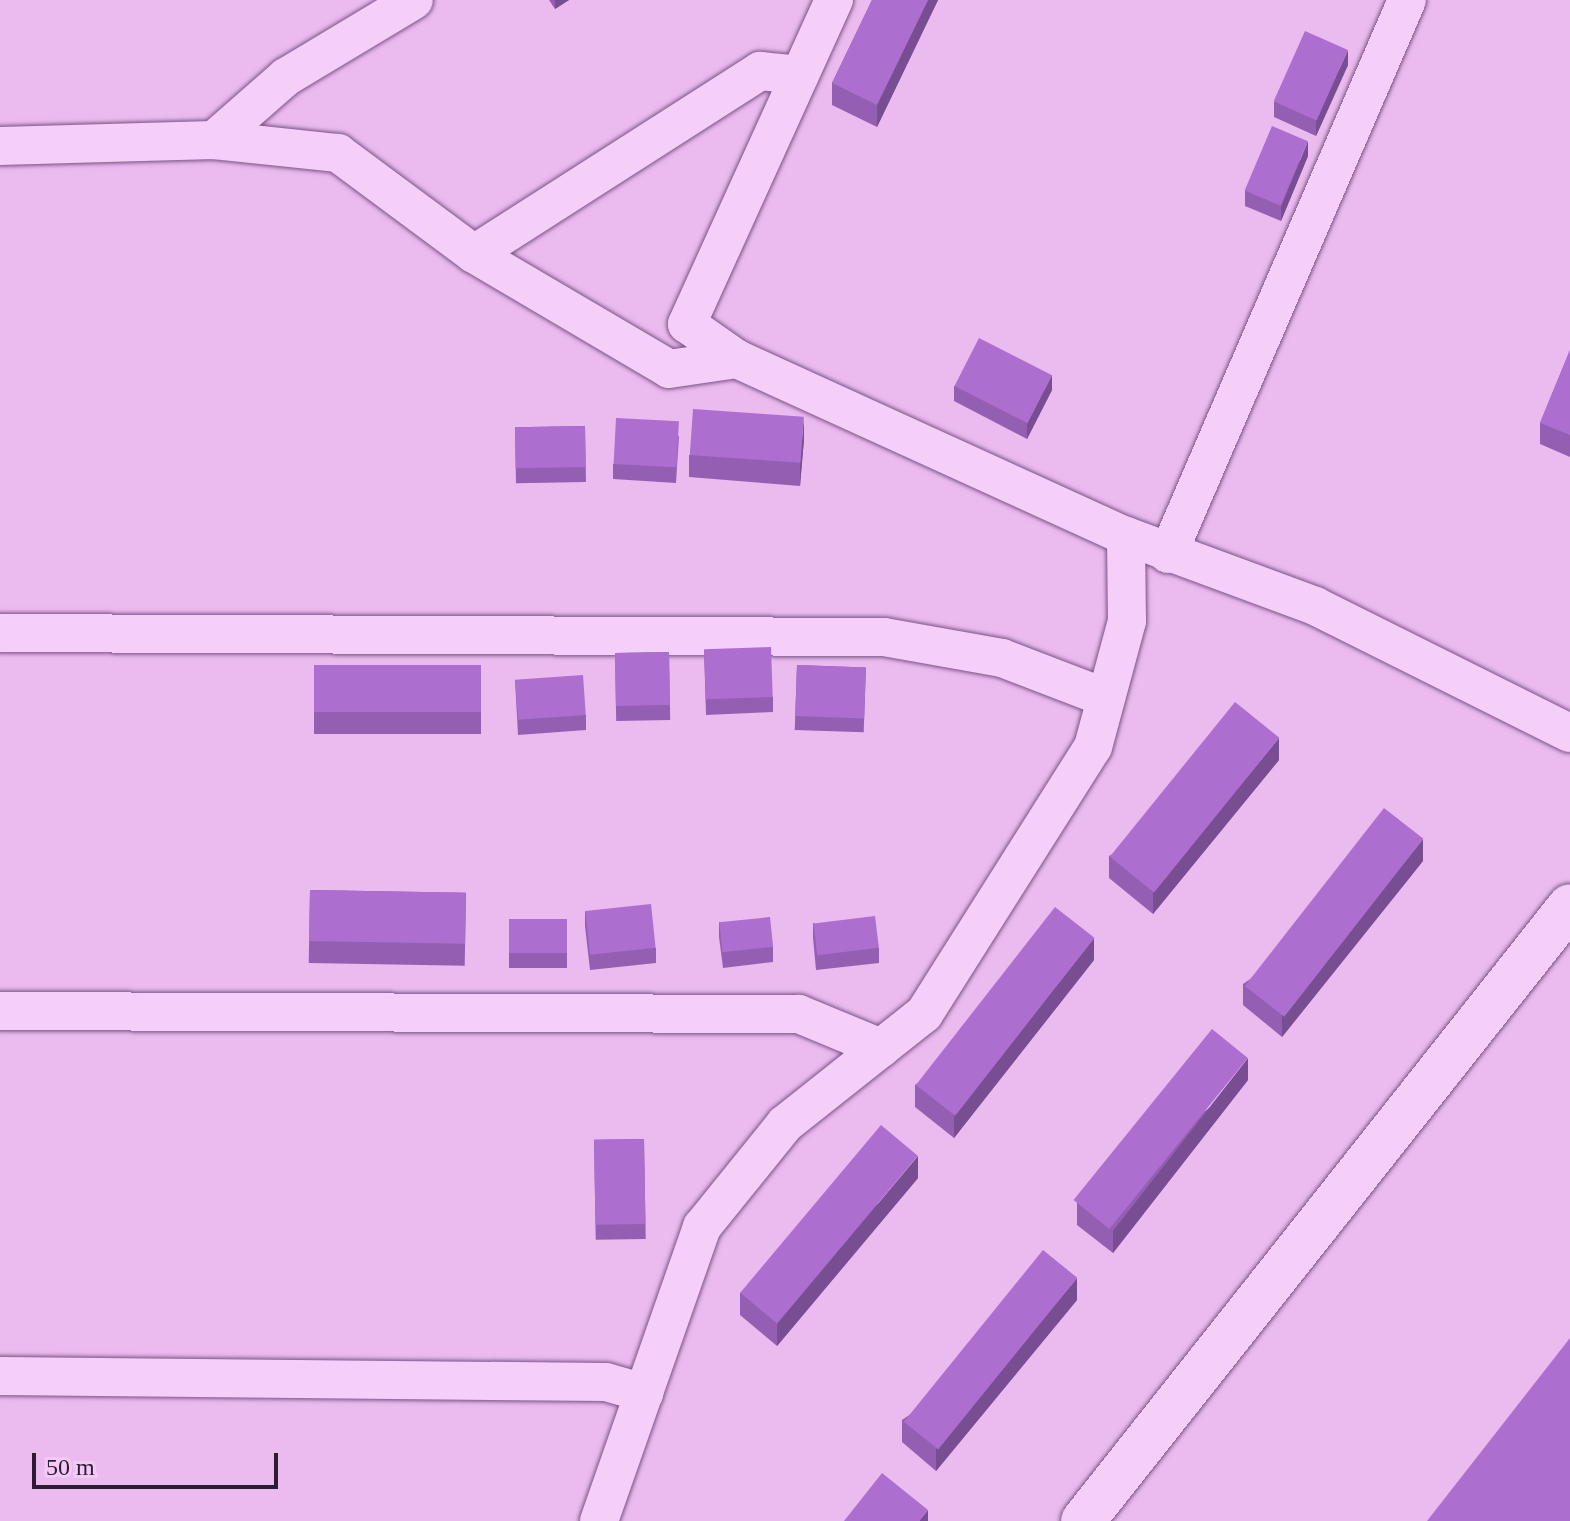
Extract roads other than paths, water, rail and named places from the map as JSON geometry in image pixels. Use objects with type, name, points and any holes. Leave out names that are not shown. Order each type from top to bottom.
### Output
[{"type":"street","points":[[214,140],[286,77],[414,0]]},
{"type":"street","points":[[834,0],[687,324],[737,359],[1168,554],[1315,606],[1570,733]]},
{"type":"street","points":[[1168,554],[1407,0]]},
{"type":"street","points":[[474,254],[760,71],[800,75]]},
{"type":"street","points":[[0,146],[214,140],[338,153],[474,254],[669,369],[737,359]]},
{"type":"street","points":[[599,1521],[702,1227],[785,1124],[924,1014],[1093,747],[1127,621],[1126,536]]},
{"type":"street","points":[[0,633],[884,637],[1002,658],[1106,698]]},
{"type":"street","points":[[1083,1521],[1570,906]]},
{"type":"street","points":[[0,1011],[799,1014],[881,1048]]},
{"type":"street","points":[[0,1376],[606,1382],[644,1393]]}]
